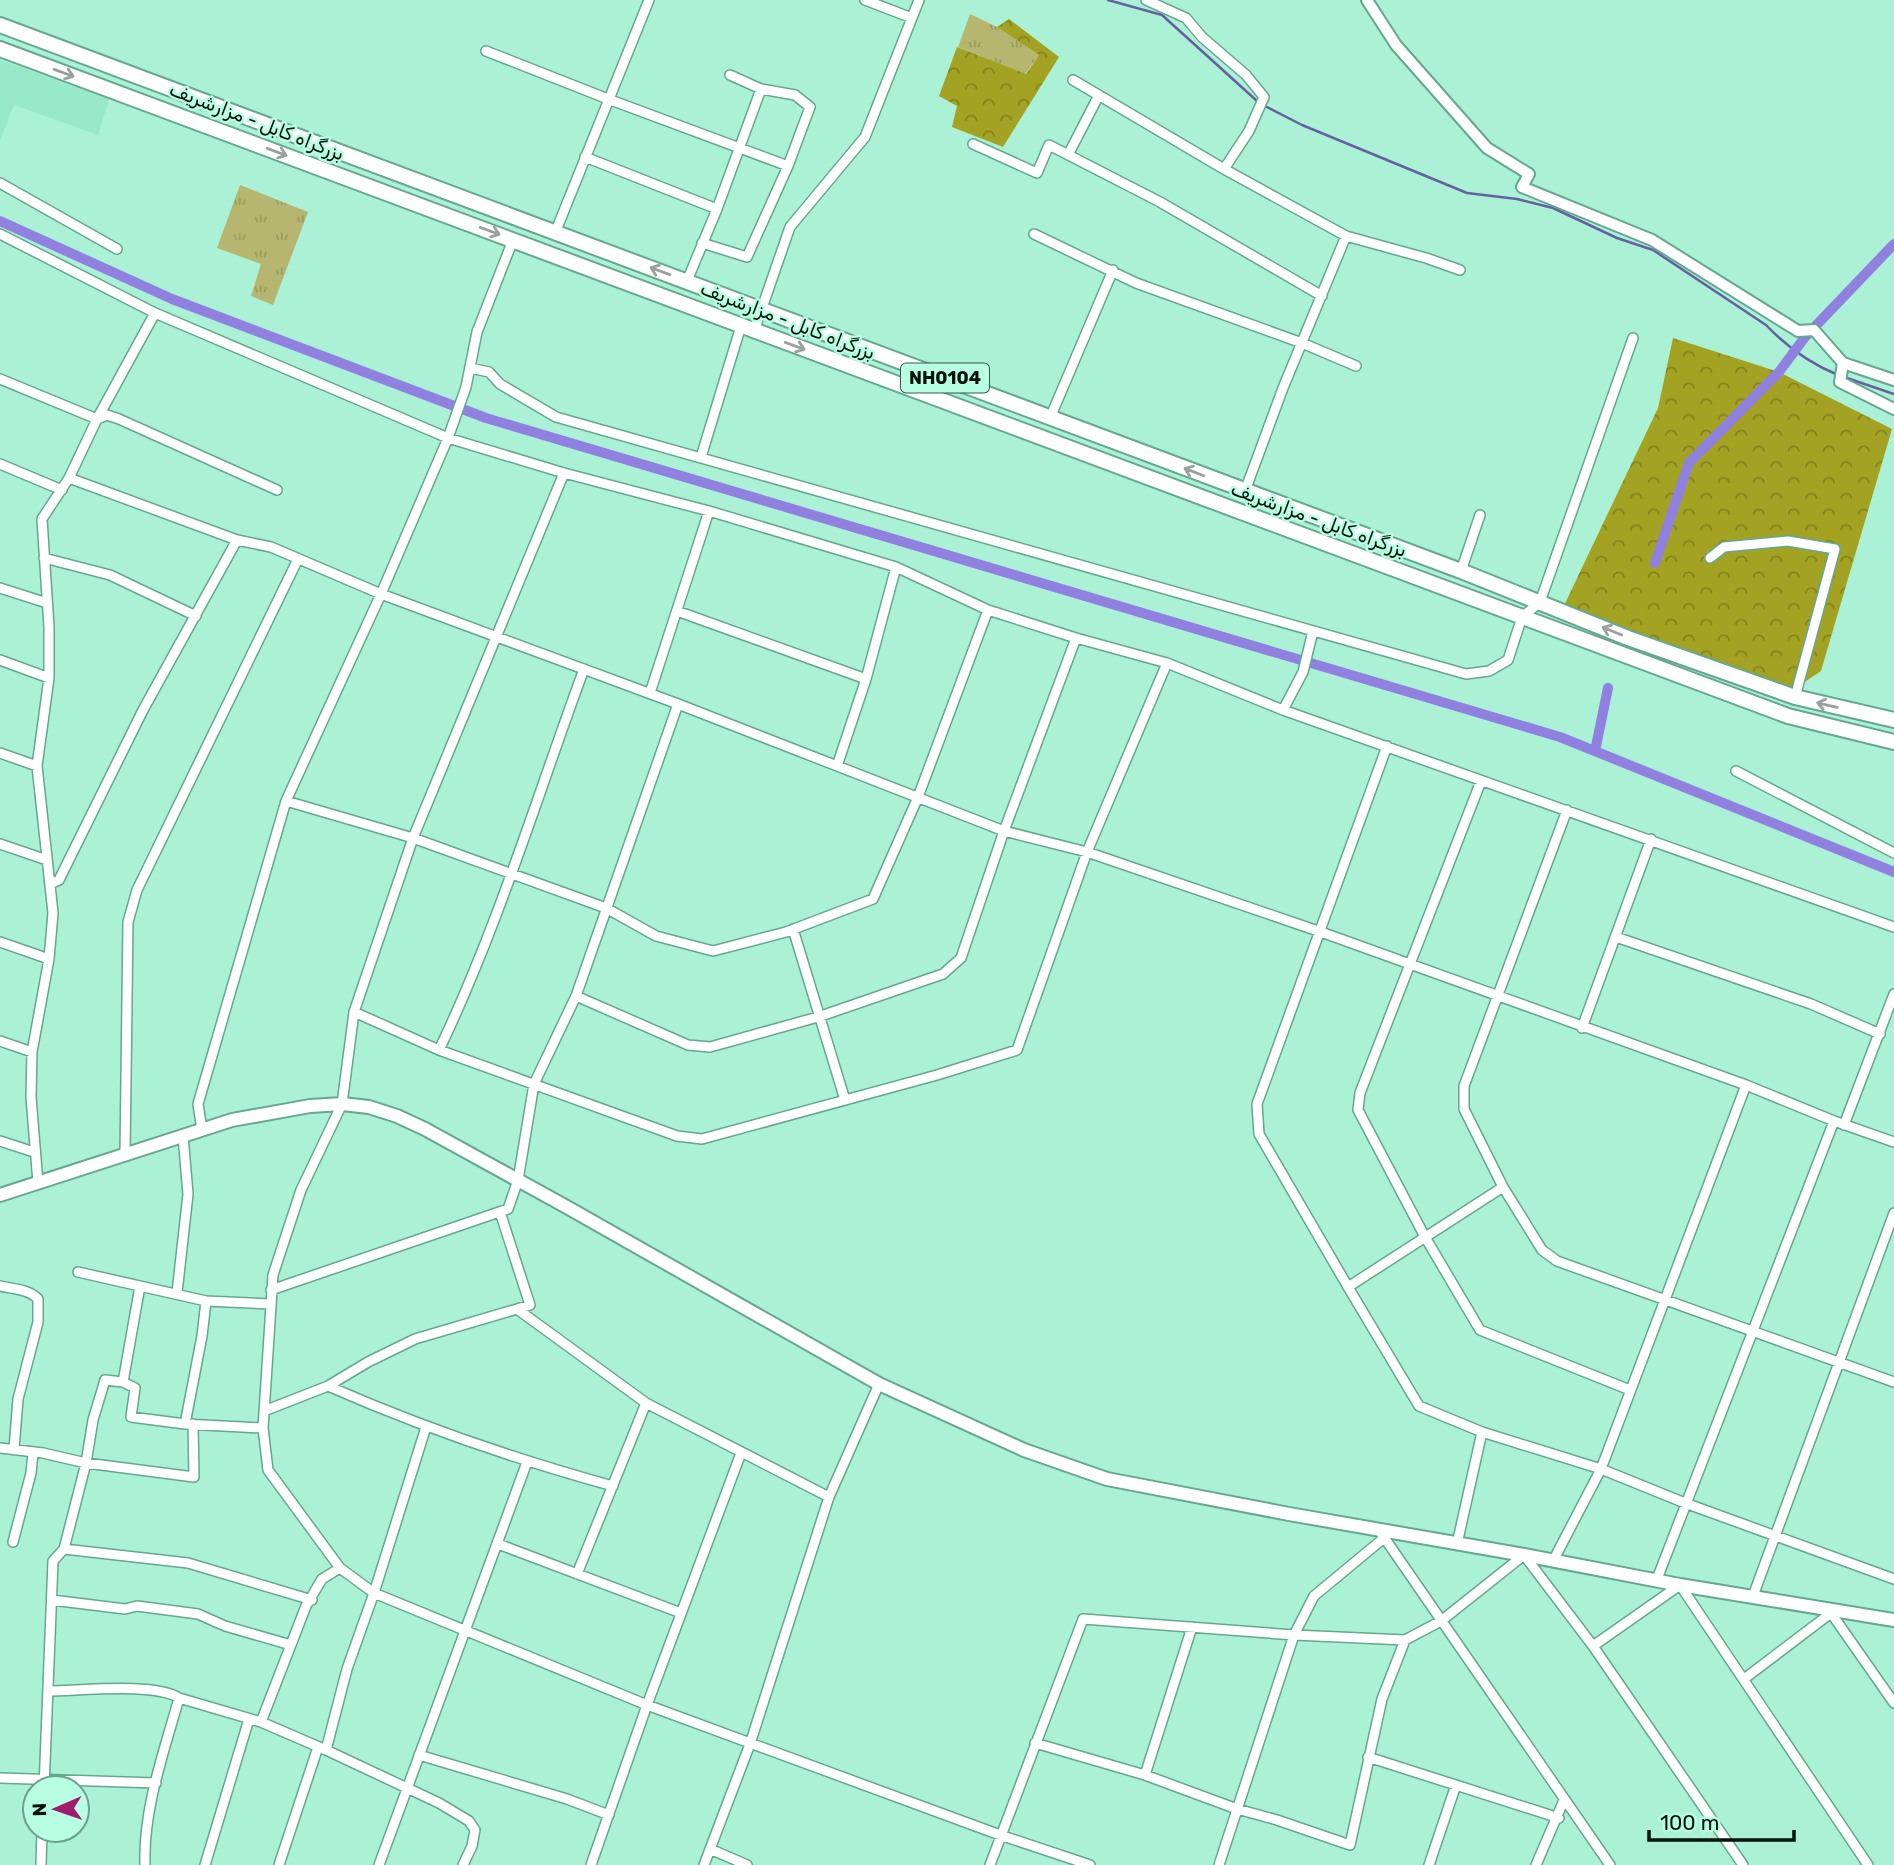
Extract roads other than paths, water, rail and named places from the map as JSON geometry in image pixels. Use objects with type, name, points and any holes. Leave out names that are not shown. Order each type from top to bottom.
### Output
[{"type":"highway","name":"بزرگراه کابل - مزارشریف","points":[[0,25],[1461,571],[1628,638],[1795,697],[1894,720]]},
{"type":"highway","name":"بزرگراه کابل - مزارشریف","points":[[0,49],[1788,716],[1894,742]]},
{"type":"main road","points":[[0,1195],[246,1118],[310,1106],[342,1104],[369,1107],[397,1116],[518,1180],[879,1384],[1024,1450],[1107,1479],[1382,1534],[1524,1555],[1680,1585],[1894,1620]]},
{"type":"street","points":[[555,233],[649,0]]},
{"type":"street","points":[[865,0],[912,18]]},
{"type":"street","points":[[701,457],[748,329],[762,311],[790,226],[865,137],[919,0]]},
{"type":"street","points":[[1146,0],[1186,18],[1202,37],[1246,75],[1264,97],[1249,131],[1224,169]]},
{"type":"street","points":[[1367,0],[1396,45],[1487,148],[1529,174],[1522,187],[1652,240],[1770,311],[1798,331],[1814,330],[1842,372],[1840,382],[1894,409]]},
{"type":"street","points":[[486,51],[788,166]]},
{"type":"street","points":[[702,243],[747,257],[788,166],[810,107],[795,95],[761,89],[730,75]]},
{"type":"street","points":[[1073,80],[1224,169],[1346,236],[1460,270]]},
{"type":"street","points":[[687,281],[761,89]]},
{"type":"street","points":[[1068,155],[1098,95]]},
{"type":"street","points":[[972,144],[1037,173],[1049,145],[1160,202],[1322,296]]},
{"type":"street","points":[[585,157],[717,209]]},
{"type":"street","points":[[0,183],[117,249]]},
{"type":"street","points":[[0,234],[155,313],[448,438],[896,567],[988,610],[1167,663],[1283,710],[1894,927]]},
{"type":"street","points":[[1034,234],[1113,270],[1136,284],[1302,343],[1356,366]]},
{"type":"street","points":[[1245,491],[1283,388],[1346,236]]},
{"type":"street","points":[[202,1130],[198,1104],[286,801],[381,594],[448,438],[466,387],[477,332],[513,240]]},
{"type":"street","points":[[1050,418],[1113,270]]},
{"type":"street","points":[[38,1183],[31,1097],[32,1052],[49,959],[53,913],[37,766],[49,678],[42,519],[69,478],[97,419],[155,313]]},
{"type":"street","points":[[470,368],[489,372],[500,384],[556,417],[1466,674],[1489,671],[1508,660],[1522,617],[1540,602],[1633,338]]},
{"type":"street","points":[[1842,372],[1894,380]]},
{"type":"street","points":[[0,379],[97,419],[107,415],[119,419],[277,490]]},
{"type":"street","points":[[0,464],[62,490]]},
{"type":"street","points":[[564,473],[496,636],[485,670],[413,838],[354,1012],[342,1104],[301,1190],[273,1275],[263,1428],[268,1470],[340,1568],[374,1593],[647,1705],[1000,1835],[1090,1865]]},
{"type":"street","points":[[69,478],[237,540],[271,547],[381,594],[678,704],[1003,831],[1087,852],[1321,932],[1746,1085],[1833,1121],[1894,1142]]},
{"type":"street","points":[[650,694],[709,511]]},
{"type":"street","points":[[1461,571],[1480,516]]},
{"type":"street","points":[[50,884],[58,880],[143,710],[237,540]]},
{"type":"street","points":[[1710,558],[1724,547],[1788,541],[1835,549],[1795,697]]},
{"type":"street","points":[[44,558],[110,575],[196,616]]},
{"type":"street","points":[[125,1155],[128,922],[137,890],[298,559]]},
{"type":"street","points":[[837,766],[866,679],[896,567]]},
{"type":"street","points":[[0,588],[47,603]]},
{"type":"street","points":[[286,801],[413,838],[606,908],[656,936],[713,951],[793,929],[873,899],[918,797],[988,610]]},
{"type":"street","points":[[677,611],[866,679]]},
{"type":"street","points":[[1283,710],[1303,672],[1313,631]]},
{"type":"street","points":[[576,996],[688,1045],[710,1047],[818,1017],[943,974],[961,958],[1003,831],[1076,638]]},
{"type":"street","points":[[0,660],[49,678]]},
{"type":"street","points":[[354,1012],[439,1050],[677,1136],[702,1139],[937,1075],[1017,1050],[1087,852],[1167,663]]},
{"type":"street","points":[[439,1050],[463,1001],[511,875],[584,669]]},
{"type":"street","points":[[271,1290],[508,1209],[518,1180],[534,1084],[576,996],[678,704]]},
{"type":"street","points":[[1387,746],[1258,1104],[1259,1134],[1419,1406],[1482,1432],[1601,1469],[1894,1580]]},
{"type":"street","points":[[0,753],[37,766]]},
{"type":"street","points":[[1736,771],[1894,853]]},
{"type":"street","points":[[1481,780],[1360,1093],[1358,1110],[1425,1237],[1480,1330],[1630,1390]]},
{"type":"street","points":[[1567,810],[1464,1086],[1464,1109],[1503,1187],[1542,1250],[1557,1261],[1894,1382]]},
{"type":"street","points":[[1582,1028],[1651,839]]},
{"type":"street","points":[[0,844],[47,860]]},
{"type":"street","points":[[793,929],[845,1100]]},
{"type":"street","points":[[1616,937],[1811,1004],[1880,1034]]},
{"type":"street","points":[[0,942],[49,959]]},
{"type":"street","points":[[1844,1125],[1894,994]]},
{"type":"street","points":[[0,1041],[32,1052]]},
{"type":"street","points":[[1553,1561],[1601,1469],[1746,1085]]},
{"type":"street","points":[[1657,1579],[1833,1121]]},
{"type":"street","points":[[177,1293],[188,1194],[183,1136]]},
{"type":"street","points":[[0,1140],[34,1152]]},
{"type":"street","points":[[1348,1287],[1503,1187]]},
{"type":"street","points":[[264,1411],[328,1387],[368,1362],[415,1339],[530,1305],[500,1212]]},
{"type":"street","points":[[1753,1596],[1894,1213]]},
{"type":"street","points":[[78,1272],[206,1301],[270,1304]]},
{"type":"street","points":[[0,1286],[35,1294],[38,1299],[38,1322],[18,1399],[14,1449]]},
{"type":"street","points":[[123,1382],[141,1286]]},
{"type":"street","points":[[0,1448],[86,1463],[194,1477],[188,1424],[206,1301]]},
{"type":"street","points":[[517,1309],[646,1403],[829,1497]]},
{"type":"street","points":[[44,1774],[53,1561],[64,1549],[86,1463],[93,1420],[105,1380],[123,1382],[135,1388],[131,1417],[188,1424],[263,1428]]},
{"type":"street","points":[[704,1865],[750,1744],[829,1497],[879,1384]]},
{"type":"street","points":[[328,1387],[426,1427],[527,1462],[613,1486]]},
{"type":"street","points":[[578,1574],[646,1403]]},
{"type":"street","points":[[279,1865],[322,1749],[426,1427]]},
{"type":"street","points":[[1457,1544],[1482,1432]]},
{"type":"street","points":[[13,1542],[28,1485],[33,1452]]},
{"type":"street","points":[[592,1865],[647,1705],[741,1453]]},
{"type":"street","points":[[379,1865],[527,1462]]},
{"type":"street","points":[[1219,1865],[1294,1634],[1314,1596],[1382,1534],[1610,1865]]},
{"type":"street","points":[[498,1544],[681,1613]]},
{"type":"street","points":[[64,1549],[188,1563],[312,1600]]},
{"type":"street","points":[[990,1865],[1083,1619],[1405,1640],[1441,1621],[1524,1555],[1594,1646],[1743,1865]]},
{"type":"street","points":[[261,1722],[306,1606],[312,1600],[322,1579],[340,1568]]},
{"type":"street","points":[[1594,1646],[1680,1585],[1868,1865]]},
{"type":"street","points":[[52,1600],[125,1609],[137,1606],[198,1614],[225,1626],[291,1645]]},
{"type":"street","points":[[1744,1679],[1831,1611],[1894,1703]]},
{"type":"street","points":[[1145,1775],[1192,1627]]},
{"type":"street","points":[[1035,1743],[1145,1775],[1237,1810],[1277,1819],[1350,1845],[1382,1699],[1405,1640]]},
{"type":"street","points":[[48,1691],[153,1689],[261,1722],[439,1803],[474,1827],[472,1846],[463,1865]]},
{"type":"street","points":[[145,1865],[145,1839],[156,1783],[179,1698]]},
{"type":"street","points":[[205,1865],[249,1718]]},
{"type":"street","points":[[419,1755],[608,1815]]},
{"type":"street","points":[[1368,1757],[1559,1818]]},
{"type":"street","points":[[0,1778],[21,1781]]},
{"type":"street","points":[[91,1784],[156,1783]]},
{"type":"street","points":[[1429,1865],[1456,1785]]},
{"type":"street","points":[[1536,1865],[1559,1818],[1564,1800]]},
{"type":"street","points":[[41,1865],[42,1844]]},
{"type":"street","points":[[710,1849],[747,1865]]},
{"type":"waterway","points":[[1108,0],[1162,15],[1257,101]]},
{"type":"waterway","points":[[1267,107],[1302,125],[1467,193],[1517,199],[1553,208],[1617,238],[1653,250],[1766,325],[1799,354],[1838,375]]},
{"type":"waterway","points":[[0,221],[172,299],[486,418],[1560,737],[1894,872]]},
{"type":"waterway","points":[[1655,563],[1689,463],[1779,372],[1805,337],[1894,244]]},
{"type":"waterway","points":[[1844,377],[1894,394]]},
{"type":"waterway","points":[[1595,751],[1608,688]]}]
